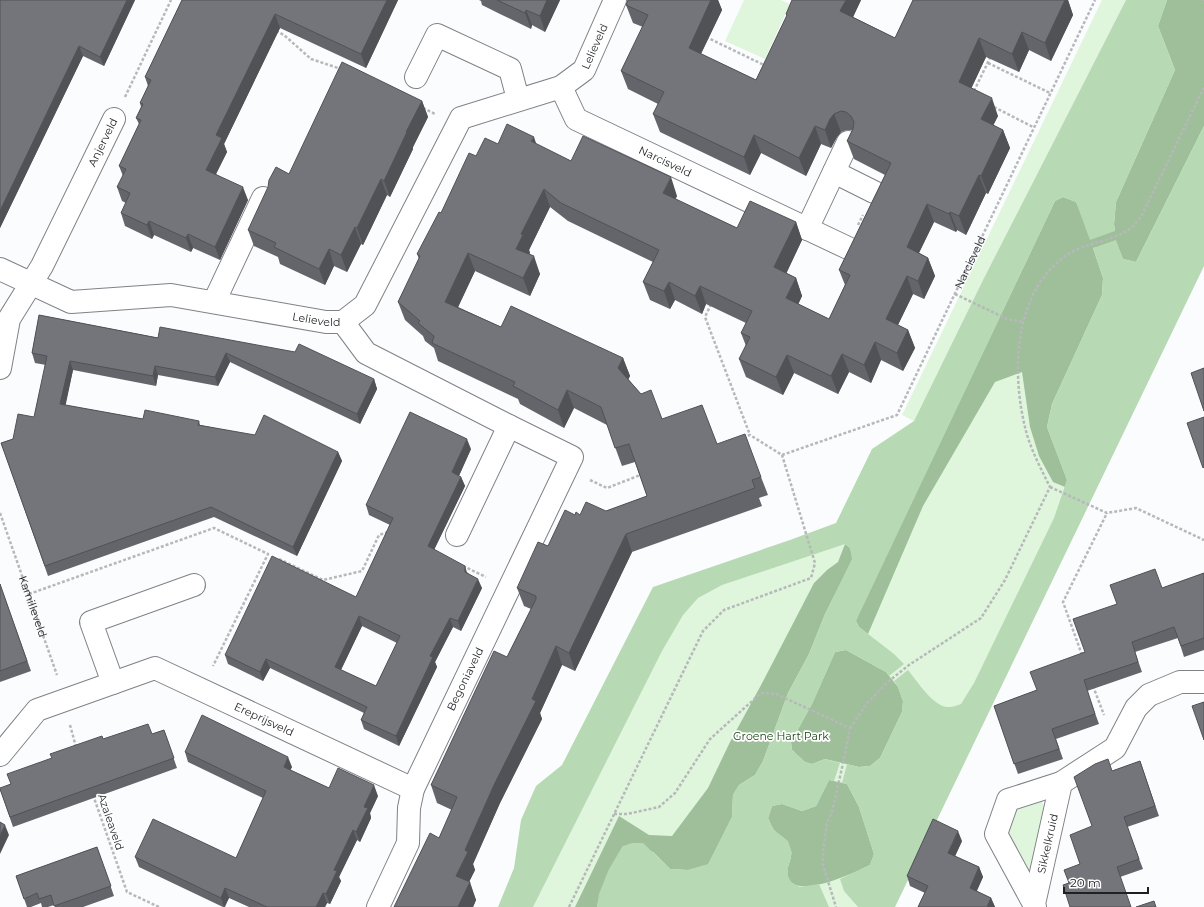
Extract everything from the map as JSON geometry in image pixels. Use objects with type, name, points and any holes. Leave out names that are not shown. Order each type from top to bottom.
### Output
[{"type":"street","name":"Lelieveld","points":[[0,269],[70,302],[171,295],[326,322],[343,322],[365,305],[461,118],[518,99],[562,87],[584,70],[615,0]]},
{"type":"street","points":[[416,77],[437,35],[510,69],[518,99]]},
{"type":"street","name":"Narcisveld","points":[[562,87],[576,119],[848,248]]},
{"type":"street","name":"Anjerveld","points":[[30,283],[42,266],[114,119]]},
{"type":"street","points":[[807,229],[848,142]]},
{"type":"street","points":[[834,172],[874,192]]},
{"type":"street","points":[[214,302],[263,198]]},
{"type":"street","points":[[0,368],[9,319],[30,283]]},
{"type":"street","points":[[343,322],[366,353],[572,457]]},
{"type":"street","points":[[457,535],[509,426]]},
{"type":"street","name":"Begoniaveld","points":[[378,907],[408,843],[409,808],[413,789],[572,457]]},
{"type":"street","points":[[113,683],[91,622],[194,585]]},
{"type":"street","name":"Ereprijsveld","points":[[0,755],[37,710],[155,668],[413,789]]},
{"type":"street","name":"Sikkelkruid","points":[[1035,906],[996,834],[1008,800],[1061,783],[1115,748],[1136,708],[1149,695],[1180,682],[1204,682]]},
{"type":"street","name":"Sikkelkruid","points":[[1035,906],[1061,783]]},
{"type":"path","name":"Anjerveld","points":[[114,119],[171,0]]},
{"type":"path","name":"Narcisveld","points":[[782,455],[897,415],[1033,127],[1095,0]]},
{"type":"path","points":[[270,29],[284,35],[311,59],[344,70]]},
{"type":"path","points":[[699,34],[768,67]]},
{"type":"path","points":[[972,96],[991,56]]},
{"type":"path","points":[[988,63],[1050,93]]},
{"type":"path","points":[[975,71],[982,74]]},
{"type":"path","points":[[1204,87],[1141,217],[1131,228],[1118,235],[1068,254],[1053,265],[1038,285],[1023,322],[1017,362],[1026,431],[1038,463],[1050,486],[1108,513],[1136,508],[1204,540]]},
{"type":"path","points":[[418,106],[457,126]]},
{"type":"path","points":[[992,106],[1033,127]]},
{"type":"path","points":[[848,248],[874,192]]},
{"type":"path","points":[[955,294],[1008,319],[1023,322]]},
{"type":"path","points":[[569,907],[703,631],[724,610],[812,578],[815,563],[782,455],[750,435],[705,317],[712,303]]},
{"type":"path","points":[[736,440],[750,435]]},
{"type":"path","points":[[572,457],[582,476],[607,488],[650,472]]},
{"type":"path","points":[[836,907],[823,865],[823,852],[826,830],[832,812],[850,728],[868,702],[889,681],[909,665],[981,618],[1005,580],[1050,486]]},
{"type":"path","name":"Kamilleveld","points":[[0,513],[60,682],[63,702]]},
{"type":"path","points":[[1084,660],[1063,602],[1108,513]]},
{"type":"path","points":[[268,554],[323,580],[362,571],[379,535],[391,531]]},
{"type":"path","points":[[460,565],[509,588]]},
{"type":"path","points":[[1092,682],[1115,748]]},
{"type":"path","points":[[614,814],[627,814],[659,806],[675,793],[710,739],[761,693],[776,694],[850,728]]},
{"type":"path","points":[[63,702],[78,753]]},
{"type":"path","name":"Azaleaveld","points":[[91,789],[127,892],[159,907]]},
{"type":"green space","points":[[744,0],[781,0],[790,4],[765,59],[725,41]]},
{"type":"green space","points":[[1102,0],[1126,0],[983,280],[914,421],[902,415]]},
{"type":"green space","name":"Groene Hart Park","points":[[1140,0],[1204,0],[1204,234],[886,907],[511,907],[663,594],[882,518]]},
{"type":"green space","points":[[1041,801],[1047,810],[1037,867],[1029,870],[1019,866],[1006,833],[1017,805]]},
{"type":"shaded area","points":[[1126,0],[1167,0],[1158,26],[1175,70],[1116,202],[1114,224],[1115,231],[1090,240],[1076,202],[1063,197],[1055,201],[856,621],[859,627],[894,654],[904,664],[889,676],[886,672],[846,650],[835,652],[812,704],[791,742],[792,750],[805,762],[812,764],[825,759],[840,763],[834,781],[829,780],[816,806],[802,811],[782,804],[772,806],[768,818],[774,830],[788,841],[792,853],[788,867],[788,876],[791,882],[800,887],[819,884],[829,907],[597,907],[599,894],[609,869],[623,846],[632,843],[643,843],[670,869],[688,870],[708,864],[732,817],[733,795],[739,785],[755,775],[763,761],[788,693],[809,654],[825,614],[852,559],[850,548],[845,544],[722,585],[698,598],[683,615],[662,651],[533,907],[498,907],[514,868],[521,820],[536,786],[562,765],[653,587],[836,523],[872,449],[914,421],[983,280]]},
{"type":"shaded area","points":[[1167,0],[1204,0],[1204,126],[1136,262],[1123,259],[1117,244],[1093,248],[1103,278],[1102,295],[1052,404],[1047,427],[1067,480],[1065,487],[1053,482],[1039,456],[1030,427],[1022,372],[995,382],[923,506],[868,634],[859,627],[856,621],[857,617],[1055,201],[1063,197],[1076,202],[1082,214],[1115,231],[1114,224],[1116,202],[1175,70],[1158,26]]},
{"type":"shaded area","points":[[1204,126],[1204,266],[895,907],[858,907],[844,891],[840,879],[870,865],[874,854],[859,807],[847,784],[842,783],[847,764],[859,767],[870,766],[880,758],[902,712],[903,701],[894,681],[908,670],[926,693],[943,706],[950,707],[961,704],[974,683],[1054,518],[1067,480],[1047,427],[1052,404],[1102,295],[1103,278],[1093,248],[1116,240],[1123,259],[1136,262]]},
{"type":"shaded area","points":[[845,544],[850,548],[853,559],[825,614],[809,654],[788,693],[763,761],[755,775],[739,785],[733,795],[732,817],[708,865],[688,870],[670,869],[653,852],[623,846],[607,876],[597,907],[575,907],[619,816],[649,835],[672,836],[708,788],[730,742],[814,583],[827,570],[838,562]]},
{"type":"shaded area","points":[[846,650],[886,672],[898,687],[903,701],[902,712],[880,758],[870,766],[859,767],[825,759],[812,764],[805,762],[792,750],[791,742],[812,704],[835,652]]},
{"type":"shaded area","points":[[829,780],[847,784],[859,807],[874,854],[870,865],[840,878],[813,886],[793,884],[787,874],[791,856],[790,848],[786,840],[774,830],[768,818],[772,806],[782,804],[802,811],[816,806]]},
{"type":"building","points":[[0,0],[127,0],[100,57],[79,46],[0,211]]},
{"type":"building","points":[[182,0],[387,0],[361,54],[275,14],[216,135],[222,138],[206,170],[243,187],[215,247],[188,234],[186,238],[149,221],[147,225],[121,213],[130,193],[117,187],[126,169],[119,166],[141,120],[136,118],[143,104],[140,103],[151,80],[145,77]]},
{"type":"building","points":[[497,0],[547,0],[540,16],[526,10],[525,13]]},
{"type":"building","points":[[628,0],[711,0],[689,48],[756,80],[787,15],[786,14],[792,0],[846,0],[840,11],[895,38],[913,0],[1065,0],[1045,43],[1022,32],[1012,54],[979,38],[959,82],[992,98],[981,119],[1003,130],[981,176],[979,175],[959,216],[950,212],[949,214],[927,204],[907,247],[928,258],[918,281],[907,276],[886,319],[908,330],[897,353],[875,342],[864,365],[842,354],[831,376],[787,355],[776,377],[739,359],[750,337],[741,333],[752,311],[700,286],[695,296],[669,282],[664,291],[643,282],[659,250],[561,203],[544,189],[521,234],[523,235],[516,249],[534,256],[523,278],[468,253],[445,302],[501,327],[511,306],[623,358],[618,368],[641,394],[651,390],[662,419],[702,405],[717,444],[745,434],[761,477],[752,480],[755,488],[626,534],[569,653],[556,646],[532,699],[536,701],[494,785],[465,850],[468,852],[456,876],[470,882],[458,907],[394,907],[430,833],[439,838],[457,797],[431,785],[494,651],[507,657],[536,599],[536,596],[517,588],[538,542],[548,546],[565,510],[575,515],[576,512],[580,515],[586,502],[606,511],[647,496],[629,444],[615,448],[601,407],[567,390],[558,410],[513,386],[515,382],[432,343],[434,336],[418,323],[420,321],[398,302],[420,256],[417,254],[439,212],[441,213],[469,153],[476,156],[485,138],[498,144],[507,124],[534,137],[531,141],[571,161],[583,136],[671,177],[663,193],[737,228],[750,201],[796,222],[774,267],[796,278],[786,298],[829,319],[850,275],[839,270],[891,163],[847,141],[853,129],[854,122],[851,116],[846,112],[841,111],[834,114],[825,130],[815,126],[799,158],[754,135],[744,157],[653,114],[664,92],[621,71],[648,15],[626,5]]},
{"type":"building","points":[[342,62],[422,101],[384,181],[381,179],[357,228],[355,227],[341,255],[329,249],[319,269],[274,247],[276,243],[248,230],[276,167],[289,174]]},
{"type":"building","points":[[39,315],[158,338],[160,327],[295,352],[299,344],[374,379],[357,414],[226,353],[215,377],[155,366],[153,376],[70,361],[60,404],[143,419],[145,410],[199,421],[198,425],[255,435],[264,415],[338,452],[293,547],[211,507],[45,566],[1,443],[13,439],[18,414],[34,417],[47,356],[32,353]]},
{"type":"building","points":[[1204,368],[1204,411],[1191,373]]},
{"type":"building","points":[[410,412],[467,439],[452,472],[461,477],[428,546],[465,566],[465,572],[478,579],[458,621],[450,618],[430,656],[433,657],[396,736],[361,720],[367,707],[266,659],[260,672],[225,655],[272,556],[356,597],[393,518],[366,505]],"holes":[[[359,616],[400,636],[376,686],[335,667]]]},
{"type":"building","points":[[1204,417],[1204,467],[1203,468],[1187,423]]},
{"type":"building","points":[[1155,569],[1162,588],[1204,573],[1204,638],[1181,646],[1174,627],[1132,642],[1138,662],[1084,680],[1095,714],[1052,729],[1059,749],[1014,764],[994,706],[1037,690],[1030,672],[1085,652],[1073,619],[1117,604],[1110,585]]},
{"type":"building","points":[[0,584],[27,661],[0,671]]},
{"type":"building","points":[[1204,702],[1204,740],[1192,706]]},
{"type":"building","points":[[202,715],[288,757],[284,767],[329,788],[338,768],[374,785],[364,807],[368,808],[356,832],[353,830],[334,870],[337,871],[326,894],[323,893],[316,907],[267,907],[225,888],[221,898],[135,857],[153,819],[236,858],[266,791],[185,752]]},
{"type":"building","points":[[148,724],[152,734],[164,730],[174,758],[10,817],[0,789],[11,784],[7,774],[52,758],[50,754],[102,736],[103,739]]},
{"type":"building","points":[[1108,759],[1112,771],[1140,761],[1155,806],[1124,817],[1139,859],[1117,867],[1131,907],[1070,907],[1063,885],[1069,883],[1064,870],[1080,864],[1070,835],[1092,826],[1074,777],[1095,764]]},
{"type":"building","points":[[933,819],[958,831],[948,853],[979,867],[970,888],[991,898],[987,907],[918,907],[928,886],[907,876]]},
{"type":"building","points":[[0,822],[5,825],[0,836]]},
{"type":"building","points":[[97,847],[111,886],[54,906],[51,895],[39,899],[37,893],[24,899],[16,876]]},
{"type":"building","points":[[1154,901],[1156,907],[1136,907]]}]
